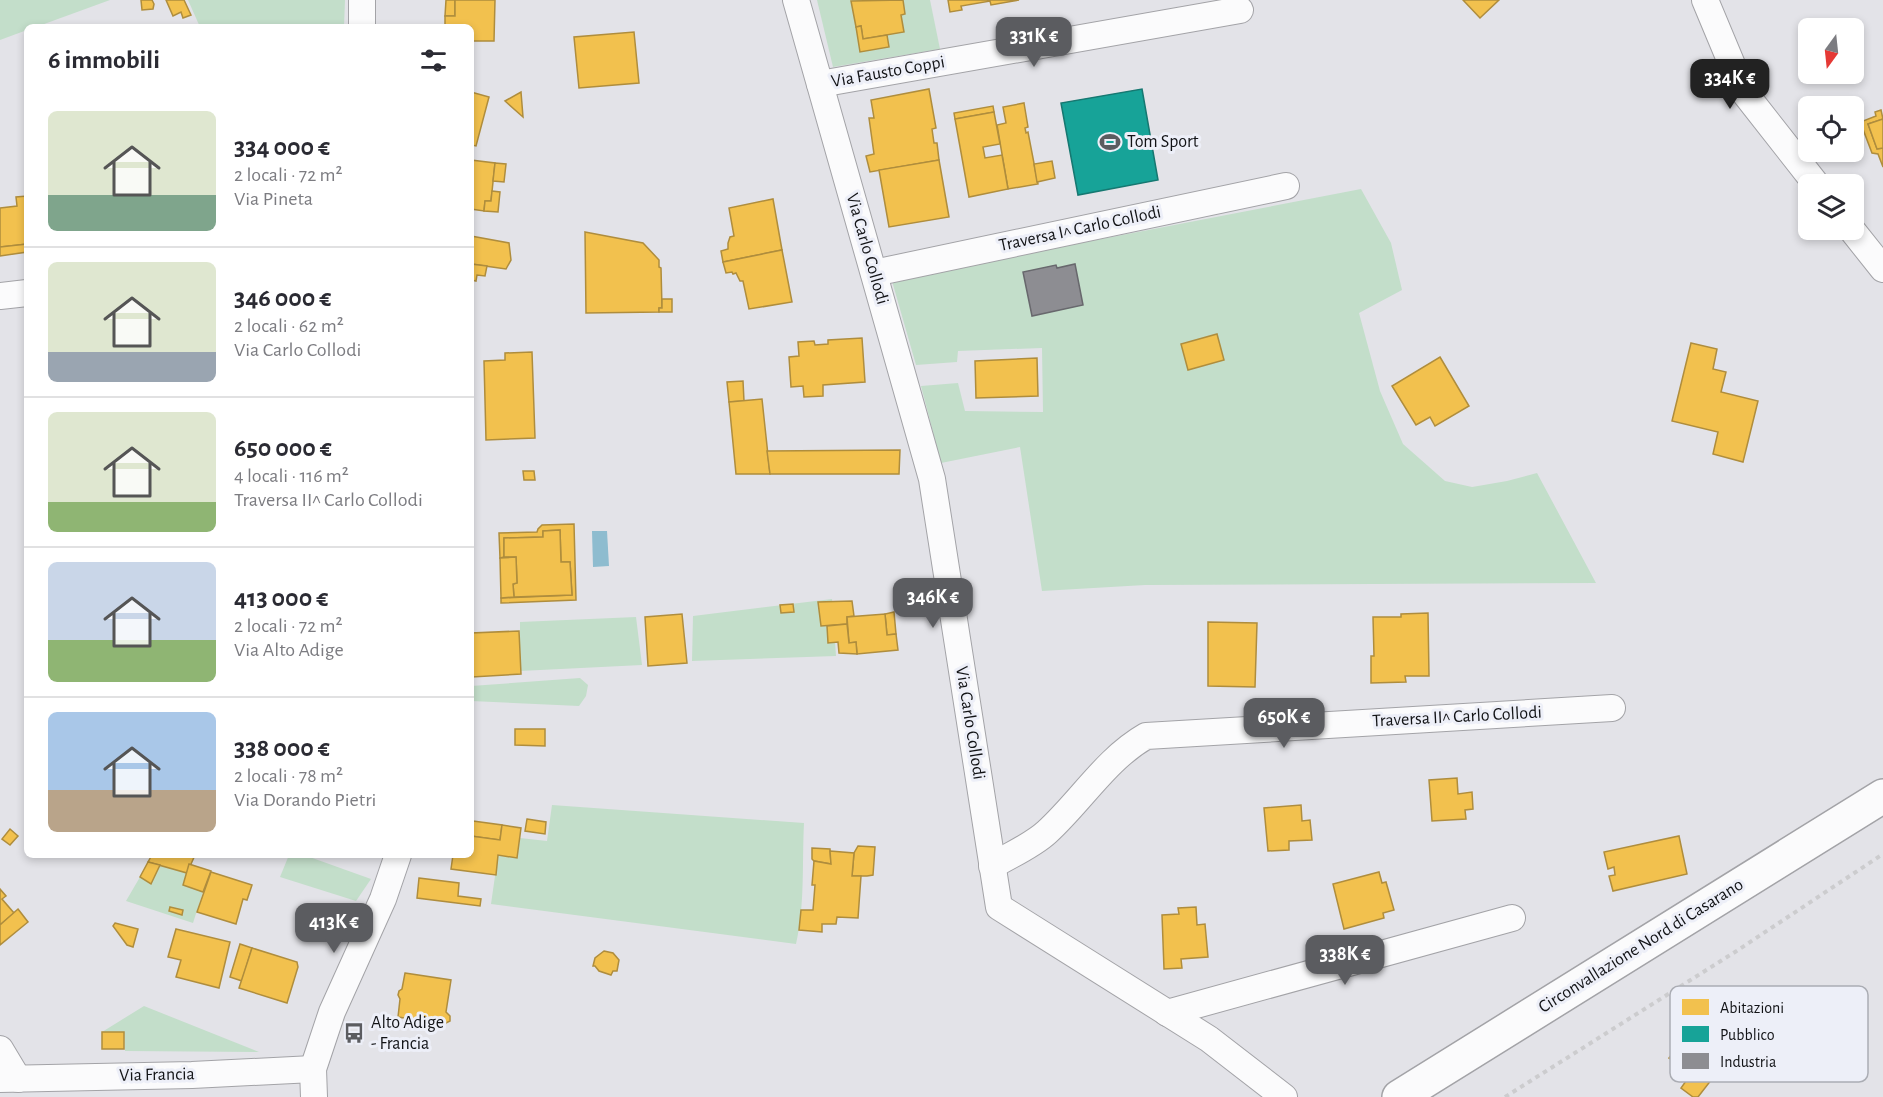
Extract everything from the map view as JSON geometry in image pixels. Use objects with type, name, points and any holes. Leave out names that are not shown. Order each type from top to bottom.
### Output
[{"type":"main road","name":"Circonvallazione Nord di Casarano","points":[[1399,1097],[1883,796]]},
{"type":"street","points":[[362,24],[363,0]]},
{"type":"street","name":"Via Carlo Collodi","points":[[796,0],[932,478],[999,907],[1209,1039],[1284,1097]]},
{"type":"street","points":[[1705,0],[1743,92],[1808,174]]},
{"type":"street","name":"Via Fausto Coppi","points":[[820,84],[1240,10]]},
{"type":"street","name":"Traversa I^ Carlo Collodi","points":[[874,273],[1286,186]]},
{"type":"street","points":[[1860,240],[1883,269]]},
{"type":"street","points":[[0,296],[24,293]]},
{"type":"street","name":"Traversa II^ Carlo Collodi","points":[[992,866],[1046,833],[1085,794],[1116,758],[1129,746],[1146,736],[1612,708]]},
{"type":"street","points":[[314,1097],[313,1069],[332,1011],[383,899],[397,858]]},
{"type":"street","points":[[1167,1013],[1512,918]]},
{"type":"street","points":[[0,1049],[9,1079]]},
{"type":"street","name":"Via Francia","points":[[9,1079],[192,1075],[313,1069]]},
{"type":"path","points":[[1681,986],[1883,854]]},
{"type":"path","points":[[1505,1097],[1670,993]]},
{"type":"green space","points":[[0,0],[110,0],[44,24],[24,24],[24,31],[0,40]]},
{"type":"green space","points":[[188,0],[345,0],[344,24],[199,24]]},
{"type":"green space","points":[[817,0],[930,0],[940,49],[833,67]]},
{"type":"green space","points":[[1361,189],[1391,243],[1402,290],[1359,313],[1380,391],[1403,444],[1445,481],[1472,487],[1537,473],[1596,583],[1145,585],[1042,591],[1020,447],[941,463],[921,386],[958,383],[965,411],[1043,412],[1042,348],[958,351],[957,362],[916,365],[890,274],[1091,241]]},
{"type":"green space","points":[[832,599],[836,656],[692,661],[693,616]]},
{"type":"green space","points":[[636,617],[642,665],[520,671],[520,622]]},
{"type":"green space","points":[[580,678],[588,685],[586,696],[579,706],[474,701],[474,686]]},
{"type":"green space","points":[[552,805],[804,823],[802,900],[796,944],[491,904],[498,855],[517,858],[520,838],[547,841]]},
{"type":"green space","points":[[288,858],[312,858],[371,879],[356,901],[280,877]]},
{"type":"green space","points":[[160,865],[187,873],[183,885],[203,892],[193,923],[126,901],[140,877],[151,883]]},
{"type":"green space","points":[[144,1006],[259,1052],[125,1051],[124,1032],[102,1032]]},
{"type":"water","points":[[592,531],[607,531],[609,566],[593,567]]},
{"type":"building: Abitazioni","points":[[141,0],[152,0],[153,9],[142,10]]},
{"type":"building: Abitazioni","points":[[166,0],[184,0],[191,15],[183,18],[181,12],[173,16]]},
{"type":"building: Abitazioni","points":[[446,0],[455,0],[455,16],[445,16]]},
{"type":"building: Abitazioni","points":[[455,0],[495,0],[494,41],[474,41],[474,24],[445,24],[445,16],[455,16]]},
{"type":"building: Abitazioni","points":[[903,0],[905,14],[901,15],[904,32],[863,39],[861,26],[856,27],[851,1]]},
{"type":"building: Abitazioni","points":[[948,0],[1019,0],[991,5],[990,1],[961,6],[962,10],[950,12]]},
{"type":"building: Abitazioni","points":[[1463,0],[1499,0],[1480,18]]},
{"type":"building: Abitazioni","points":[[861,26],[863,39],[887,35],[889,47],[860,52],[856,27]]},
{"type":"building: Abitazioni","points":[[634,32],[639,83],[579,88],[574,37]]},
{"type":"building: Abitazioni","points":[[929,89],[936,128],[932,129],[939,160],[870,172],[866,156],[874,154],[869,118],[874,118],[871,100]]},
{"type":"building: Abitazioni","points":[[521,92],[523,117],[505,101]]},
{"type":"building: Abitazioni","points":[[474,93],[489,97],[476,146],[474,146]]},
{"type":"building: Abitazioni","points":[[1024,103],[1028,127],[1025,128],[1026,133],[1028,132],[1038,184],[1008,189],[997,125],[1006,123],[1003,107]]},
{"type":"building: Abitazioni","points":[[993,106],[994,112],[955,119],[954,113]]},
{"type":"building: Abitazioni","points":[[1881,110],[1883,119],[1868,124],[1877,149],[1883,148],[1883,167],[1878,154],[1872,153],[1864,132],[1864,121],[1876,116],[1875,112]]},
{"type":"building: Abitazioni","points":[[994,112],[1000,144],[983,147],[985,158],[1002,155],[1008,189],[969,197],[955,119]]},
{"type":"building: Abitazioni","points":[[1883,119],[1883,148],[1877,149],[1868,124]]},
{"type":"building: Abitazioni","points":[[474,160],[495,163],[491,201],[485,201],[484,211],[474,209]]},
{"type":"building: Abitazioni","points":[[939,160],[949,217],[889,227],[879,170]]},
{"type":"building: Abitazioni","points":[[1052,161],[1055,178],[1037,182],[1034,164]]},
{"type":"building: Abitazioni","points":[[495,163],[506,164],[504,182],[493,181]]},
{"type":"building: Abitazioni","points":[[492,191],[500,192],[498,212],[484,211],[485,201],[491,201]]},
{"type":"building: Abitazioni","points":[[24,196],[24,244],[0,247],[0,208],[17,206],[16,197]]},
{"type":"building: Abitazioni","points":[[773,199],[782,250],[723,262],[721,251],[728,249],[730,237],[734,236],[729,208]]},
{"type":"building: Abitazioni","points":[[585,232],[643,243],[659,260],[662,308],[659,308],[659,312],[586,313]]},
{"type":"building: Abitazioni","points":[[474,237],[509,243],[511,260],[506,269],[474,264]]},
{"type":"building: Abitazioni","points":[[24,244],[24,252],[0,256],[0,247]]},
{"type":"building: Abitazioni","points":[[782,250],[792,302],[749,309],[743,281],[740,281],[736,273],[726,273],[723,262]]},
{"type":"building: Abitazioni","points":[[474,264],[487,266],[485,276],[477,275],[476,281],[474,281]]},
{"type":"building: Abitazioni","points":[[662,299],[672,299],[672,312],[659,312],[659,308],[662,308]]},
{"type":"building: Abitazioni","points":[[1217,334],[1224,360],[1188,370],[1181,344]]},
{"type":"building: Abitazioni","points":[[862,338],[865,382],[823,385],[823,396],[804,397],[803,386],[791,387],[789,357],[799,356],[798,342],[814,341],[815,345],[828,344],[828,340]]},
{"type":"building: Abitazioni","points":[[1691,343],[1717,349],[1713,369],[1726,372],[1721,392],[1758,401],[1743,462],[1713,454],[1718,432],[1672,421]]},
{"type":"building: Abitazioni","points":[[532,352],[535,438],[486,440],[484,361],[505,360],[505,353]]},
{"type":"building: Abitazioni","points":[[1440,357],[1469,406],[1435,426],[1430,417],[1416,425],[1392,386]]},
{"type":"building: Abitazioni","points":[[1037,358],[1038,396],[976,398],[975,361]]},
{"type":"building: Abitazioni","points":[[743,381],[744,401],[729,402],[727,382]]},
{"type":"building: Abitazioni","points":[[762,399],[770,474],[736,474],[729,402]]},
{"type":"building: Abitazioni","points":[[900,450],[899,474],[770,474],[767,451]]},
{"type":"building: Abitazioni","points":[[523,471],[534,471],[535,480],[524,480]]},
{"type":"building: Abitazioni","points":[[574,524],[576,600],[501,603],[501,598],[572,595],[570,562],[561,562],[560,530],[543,531],[543,537],[504,538],[504,557],[500,558],[499,533],[537,532],[542,525]]},
{"type":"building: Abitazioni","points":[[560,530],[561,562],[570,562],[572,595],[514,597],[513,584],[517,583],[516,557],[504,557],[504,538],[543,537],[543,531]]},
{"type":"building: Abitazioni","points":[[516,557],[517,583],[513,584],[514,597],[501,598],[500,558]]},
{"type":"building: Abitazioni","points":[[852,601],[854,616],[847,617],[847,624],[821,626],[818,602]]},
{"type":"building: Abitazioni","points":[[793,604],[794,612],[781,613],[780,605]]},
{"type":"building: Abitazioni","points":[[894,612],[896,634],[887,635],[885,614]]},
{"type":"building: Abitazioni","points":[[1428,613],[1429,676],[1405,676],[1406,682],[1371,683],[1371,656],[1374,656],[1373,617],[1401,617],[1401,614]]},
{"type":"building: Abitazioni","points":[[682,614],[687,663],[648,666],[645,617]]},
{"type":"building: Abitazioni","points":[[885,614],[887,635],[896,634],[898,650],[857,654],[856,642],[849,643],[847,617]]},
{"type":"building: Abitazioni","points":[[1208,622],[1257,623],[1255,687],[1208,686]]},
{"type":"building: Abitazioni","points":[[847,624],[849,643],[856,642],[857,654],[839,653],[838,642],[828,643],[827,626]]},
{"type":"building: Abitazioni","points":[[519,631],[521,674],[474,677],[474,633]]},
{"type":"building: Abitazioni","points":[[515,729],[545,729],[545,746],[515,745]]},
{"type":"building: Abitazioni","points":[[1457,778],[1458,794],[1472,792],[1473,809],[1465,810],[1466,819],[1432,821],[1429,780]]},
{"type":"building: Abitazioni","points":[[1301,805],[1302,821],[1310,820],[1312,840],[1289,841],[1289,850],[1268,851],[1264,808]]},
{"type":"building: Abitazioni","points":[[527,819],[546,822],[545,834],[525,831]]},
{"type":"building: Abitazioni","points":[[474,821],[502,825],[500,840],[474,836]]},
{"type":"building: Abitazioni","points":[[502,825],[521,828],[517,858],[498,855],[496,875],[451,869],[453,858],[474,858],[474,836],[500,840]]},
{"type":"building: Abitazioni","points":[[10,829],[18,836],[10,845],[2,839]]},
{"type":"building: Abitazioni","points":[[1679,836],[1687,874],[1613,891],[1609,876],[1615,875],[1614,867],[1608,869],[1604,852]]},
{"type":"building: Abitazioni","points":[[858,846],[875,847],[873,875],[852,876],[854,853]]},
{"type":"building: Abitazioni","points":[[812,848],[830,849],[831,864],[814,861]]},
{"type":"building: Abitazioni","points":[[830,851],[854,853],[852,876],[861,876],[858,918],[837,917],[836,924],[822,924],[822,932],[799,930],[801,910],[813,910],[814,861],[831,864]]},
{"type":"building: Abitazioni","points":[[150,858],[194,858],[187,873],[148,862]]},
{"type":"building: Abitazioni","points":[[148,862],[160,865],[151,884],[140,877]]},
{"type":"building: Abitazioni","points":[[189,864],[211,871],[203,892],[183,885]]},
{"type":"building: Abitazioni","points":[[211,872],[252,885],[247,900],[243,899],[236,924],[197,912]]},
{"type":"building: Abitazioni","points":[[1379,872],[1382,883],[1386,882],[1394,910],[1383,913],[1384,918],[1344,929],[1333,884]]},
{"type":"building: Abitazioni","points":[[419,878],[459,883],[458,896],[481,899],[480,906],[417,898]]},
{"type":"building: Abitazioni","points":[[0,889],[6,896],[2,899],[14,913],[0,925]]},
{"type":"building: Abitazioni","points":[[170,907],[183,910],[182,915],[169,911]]},
{"type":"building: Abitazioni","points":[[1196,907],[1197,925],[1205,924],[1208,957],[1181,959],[1182,968],[1164,969],[1162,915],[1179,914],[1178,908]]},
{"type":"building: Abitazioni","points":[[18,909],[28,922],[0,945],[0,925]]},
{"type":"building: Abitazioni","points":[[115,923],[138,929],[133,947],[127,945],[113,926]]},
{"type":"building: Abitazioni","points":[[176,929],[230,942],[219,988],[176,977],[181,960],[168,957]]},
{"type":"building: Abitazioni","points":[[240,944],[252,948],[242,981],[230,977]]},
{"type":"building: Abitazioni","points":[[252,948],[297,962],[298,967],[287,1003],[239,988]]},
{"type":"building: Abitazioni","points":[[604,951],[613,953],[619,960],[617,971],[613,971],[611,975],[593,966],[595,958]]},
{"type":"building: Abitazioni","points":[[405,973],[451,980],[446,1012],[450,1016],[450,1021],[444,1024],[398,1017],[400,999],[398,995],[402,989]]},
{"type":"building: Abitazioni","points":[[102,1032],[124,1032],[124,1049],[102,1049]]},
{"type":"building: Abitazioni","points":[[1685,1082],[1710,1082],[1698,1097],[1693,1097],[1681,1088]]},
{"type":"building: Pubblico","name":"Tom Sport","points":[[1142,89],[1158,180],[1078,195],[1061,103]]},
{"type":"building: Industria","points":[[1075,264],[1083,305],[1032,316],[1023,272],[1056,265],[1057,268]]},
{"type":"place","name":"Tom Sport","points":[[1110,142]]},
{"type":"place","name":"Alto Adige - Francia","points":[[354,1033]]}]
